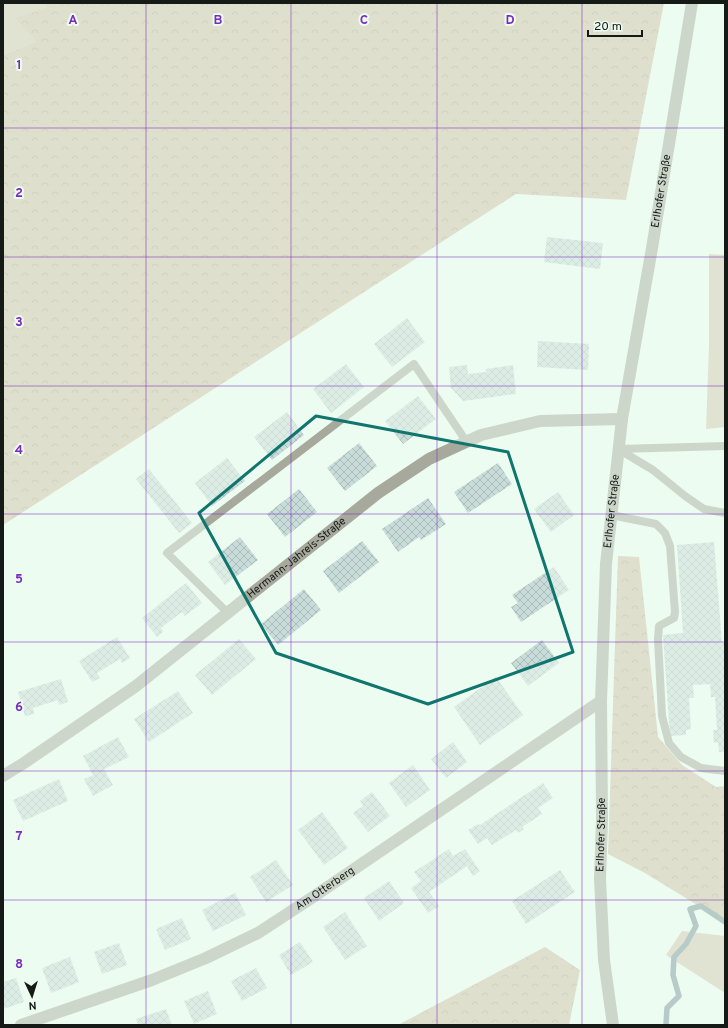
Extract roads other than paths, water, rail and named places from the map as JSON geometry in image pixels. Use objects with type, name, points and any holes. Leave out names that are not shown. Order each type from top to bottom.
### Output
[{"type":"street","name":"Erlhofer Straße","points":[[613,1025],[604,960],[600,879],[602,820],[601,701],[606,564],[622,420],[692,3]]},
{"type":"street","name":"Hermann-Jahreis-Straße","points":[[3,776],[136,686],[378,493],[429,459],[481,435],[540,421],[622,420]]},
{"type":"street","name":"Am Otterberg","points":[[21,1025],[152,980],[206,958],[258,933],[320,893],[601,701]]},
{"type":"lane","points":[[228,613],[167,553],[414,364],[466,442]]},
{"type":"lane","points":[[618,449],[725,446]]},
{"type":"lane","points":[[618,449],[653,470],[685,496],[704,509],[725,513]]},
{"type":"lane","points":[[611,515],[656,524],[665,533],[670,546],[675,612],[674,618],[659,626],[658,639],[662,716],[669,743],[681,757],[701,768],[725,771]]},
{"type":"waterway","points":[[666,1025],[667,1008],[679,996],[673,975],[674,957],[686,944],[696,926],[690,909],[701,906],[725,922]]}]
